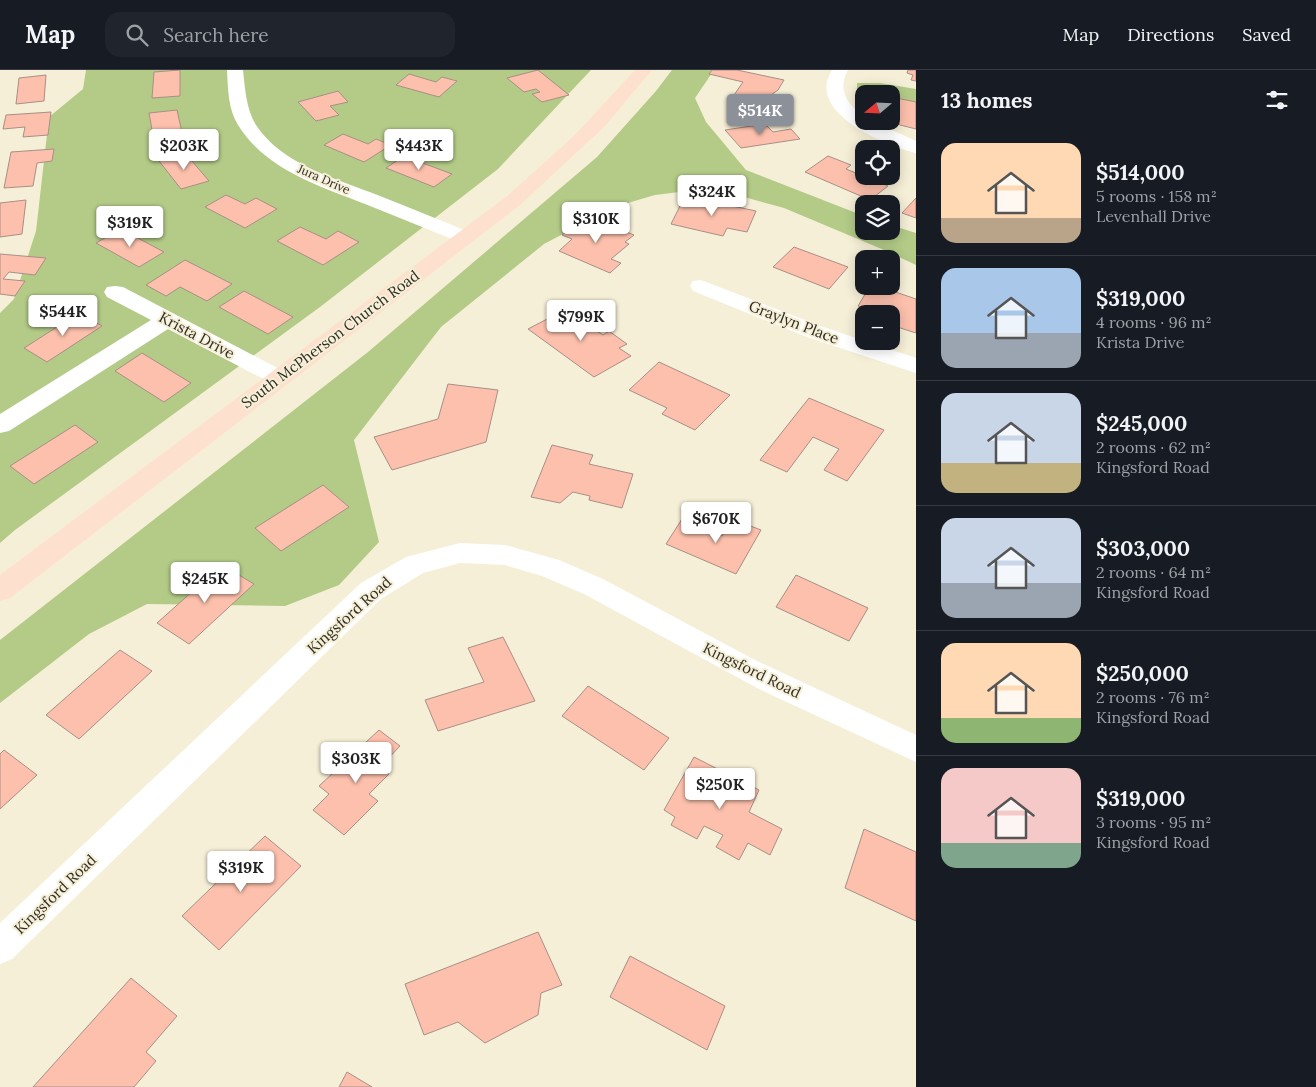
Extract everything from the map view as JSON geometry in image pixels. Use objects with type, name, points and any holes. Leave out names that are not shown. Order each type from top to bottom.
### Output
[{"type":"main road","name":"South McPherson Church Road","points":[[0,590],[513,201],[561,160],[595,126],[644,70]]},
{"type":"street","name":"Jura Drive","points":[[235,70],[239,107],[246,125],[254,136],[272,152],[304,172],[464,237]]},
{"type":"street","points":[[840,70],[834,86],[837,97],[845,109],[867,126],[886,136],[916,147]]},
{"type":"street","name":"Graylyn Place","points":[[701,286],[815,332],[916,366]]},
{"type":"street","name":"Krista Drive","points":[[115,292],[279,378]]},
{"type":"street","points":[[0,425],[166,319]]},
{"type":"street","name":"Kingsford Road","points":[[0,947],[370,591],[399,571],[432,559],[463,553],[498,553],[549,566],[597,588],[721,656],[916,749]]},
{"type":"green space","points":[[86,70],[591,70],[498,169],[320,307],[15,530],[0,543],[0,313],[14,299],[36,231],[49,117],[83,89]]},
{"type":"green space","points":[[672,70],[714,70],[695,98],[706,122],[746,170],[855,212],[855,238],[784,208],[712,188],[655,195],[614,207],[544,244],[441,327],[354,440],[379,542],[339,585],[285,606],[147,604],[89,634],[0,703],[0,640],[368,352],[597,157],[656,91]]},
{"type":"green space","points":[[857,83],[880,83],[892,85],[857,85]]},
{"type":"green space","points":[[900,86],[916,89],[916,116],[900,111]]},
{"type":"green space","points":[[900,228],[916,233],[916,265],[900,258],[900,250],[884,250],[860,240],[900,240]]},
{"type":"building","points":[[180,70],[180,96],[152,98],[154,72]]},
{"type":"building","points":[[538,70],[569,95],[542,102],[532,94],[540,92],[536,89],[524,92],[507,78]]},
{"type":"building","points":[[712,70],[737,70],[784,80],[778,90],[758,104],[732,98],[743,82],[709,74]]},
{"type":"building","points":[[908,70],[916,70],[916,81],[911,80],[913,75],[907,73]]},
{"type":"building","points":[[409,74],[436,82],[442,77],[457,81],[439,97],[396,85]]},
{"type":"building","points":[[46,75],[44,101],[16,104],[19,78]]},
{"type":"building","points":[[338,91],[348,102],[330,106],[339,115],[316,121],[298,102]]},
{"type":"building","points":[[900,99],[916,102],[916,129],[900,125]]},
{"type":"building","points":[[177,110],[183,137],[154,141],[149,113]]},
{"type":"building","points":[[51,112],[48,135],[23,137],[25,127],[3,129],[6,115]]},
{"type":"building","points":[[765,124],[773,132],[791,129],[800,139],[741,148],[725,130]]},
{"type":"building","points":[[343,134],[368,144],[376,139],[391,145],[364,162],[324,145]]},
{"type":"building","points":[[54,149],[52,161],[37,163],[33,186],[4,188],[11,152]]},
{"type":"building","points":[[186,154],[209,181],[181,189],[159,161]]},
{"type":"building","points":[[404,156],[452,174],[434,187],[386,168]]},
{"type":"building","points":[[828,156],[851,165],[846,169],[855,173],[855,185],[888,186],[876,195],[858,195],[805,172]]},
{"type":"building","points":[[226,195],[245,204],[256,198],[277,209],[245,228],[205,207]]},
{"type":"building","points":[[685,196],[756,211],[747,232],[727,228],[723,236],[671,224]]},
{"type":"building","points":[[916,198],[916,218],[902,213]]},
{"type":"building","points":[[26,200],[22,234],[0,237],[0,203]]},
{"type":"building","points":[[598,220],[634,235],[625,242],[629,244],[611,259],[621,263],[610,273],[559,251],[572,239],[562,235],[578,223],[588,227]]},
{"type":"building","points":[[300,227],[326,239],[338,231],[359,242],[323,265],[277,241]]},
{"type":"building","points":[[121,229],[164,252],[139,267],[96,243]]},
{"type":"building","points":[[794,247],[848,267],[829,289],[773,267]]},
{"type":"building","points":[[0,254],[46,258],[35,275],[9,272],[3,279],[25,281],[15,296],[0,294]]},
{"type":"building","points":[[185,260],[232,284],[207,301],[180,287],[166,296],[146,285]]},
{"type":"building","points":[[244,291],[293,317],[268,334],[219,307]]},
{"type":"building","points":[[900,294],[916,299],[916,333],[900,328],[900,305],[859,305],[865,295]]},
{"type":"building","points":[[572,306],[586,316],[580,319],[603,335],[609,331],[627,344],[619,348],[631,356],[594,377],[528,329]]},
{"type":"building","points":[[79,313],[102,326],[47,362],[24,348]]},
{"type":"building","points":[[142,353],[191,383],[164,402],[115,371]]},
{"type":"building","points":[[659,362],[730,395],[695,430],[662,414],[667,408],[629,390]]},
{"type":"building","points":[[448,384],[498,390],[486,442],[392,470],[374,437],[438,419]]},
{"type":"building","points":[[809,398],[884,430],[847,481],[824,470],[839,449],[813,437],[787,472],[760,460]]},
{"type":"building","points":[[75,425],[98,442],[34,484],[10,466]]},
{"type":"building","points":[[552,445],[593,455],[589,464],[633,474],[622,508],[589,500],[590,496],[573,492],[560,503],[531,497]]},
{"type":"building","points":[[323,485],[349,507],[281,551],[255,528]]},
{"type":"building","points":[[682,519],[722,536],[732,519],[761,530],[736,574],[666,544]]},
{"type":"building","points":[[222,565],[254,584],[189,644],[157,623]]},
{"type":"building","points":[[796,575],[868,608],[849,641],[776,607]]},
{"type":"building","points":[[503,637],[535,701],[438,731],[425,700],[484,682],[468,648]]},
{"type":"building","points":[[120,650],[152,671],[79,739],[46,715]]},
{"type":"building","points":[[588,686],[669,738],[644,770],[562,716]]},
{"type":"building","points":[[379,730],[400,746],[380,767],[389,774],[369,794],[378,801],[344,835],[313,810],[329,794],[319,786]]},
{"type":"building","points":[[4,750],[37,775],[0,809],[0,754]]},
{"type":"building","points":[[694,757],[759,790],[749,812],[782,829],[770,855],[748,843],[739,860],[716,847],[723,835],[704,826],[697,839],[671,825],[675,817],[664,810]]},
{"type":"building","points":[[864,829],[916,852],[916,921],[845,888]]},
{"type":"building","points":[[265,836],[301,866],[219,950],[182,916]]},
{"type":"building","points":[[538,932],[562,985],[541,993],[538,1015],[485,1043],[458,1022],[424,1035],[405,984]]},
{"type":"building","points":[[630,956],[725,1006],[707,1050],[610,997]]},
{"type":"building","points":[[131,978],[177,1016],[146,1052],[156,1061],[134,1087],[33,1087]]},
{"type":"building","points":[[347,1072],[372,1087],[339,1087]]}]
